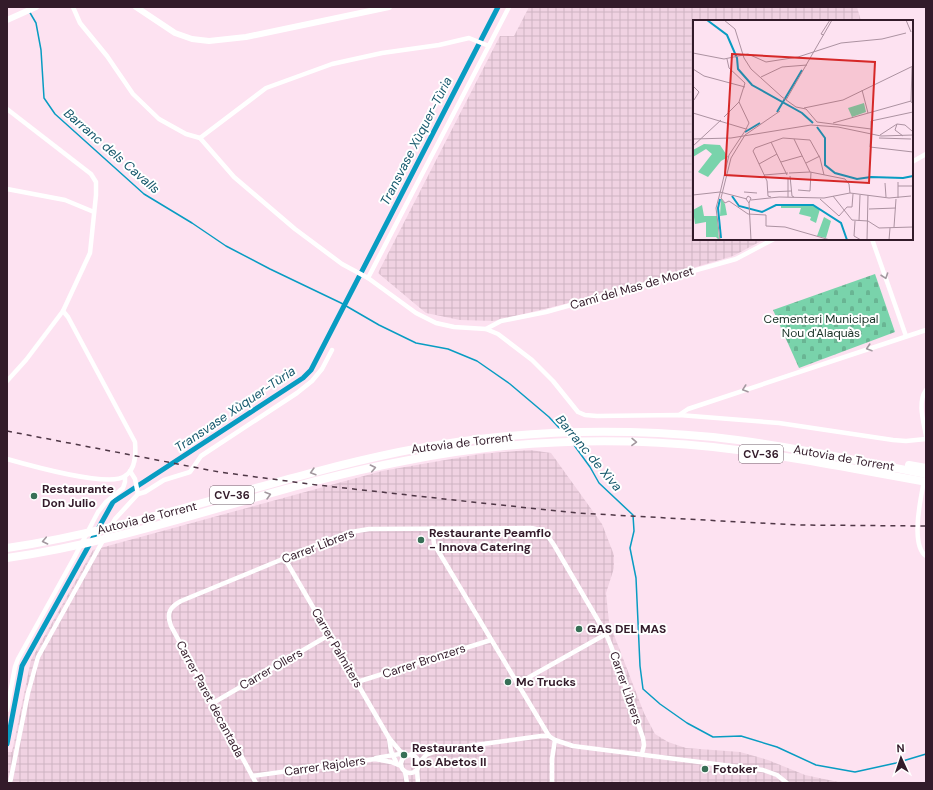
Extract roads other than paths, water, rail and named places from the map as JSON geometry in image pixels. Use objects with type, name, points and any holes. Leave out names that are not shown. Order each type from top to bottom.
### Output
[{"type":"highway","name":"Autovia de Torrent","points":[[7,548],[113,527],[324,469],[394,453],[483,439],[537,434],[590,432],[661,433],[713,438],[766,444],[926,474]]},
{"type":"highway","points":[[713,438],[767,441],[926,466]]},
{"type":"highway","name":"Autovia de Torrent","points":[[7,558],[77,545],[168,523],[345,473],[452,452],[541,443],[595,442],[713,447],[764,454],[926,482]]},
{"type":"highway","points":[[764,454],[800,463],[926,487]]},
{"type":"main road","points":[[7,20],[36,7]]},
{"type":"main road","points":[[136,7],[175,32],[192,39],[209,42],[246,37],[389,7]]},
{"type":"street","points":[[73,7],[80,22],[107,56],[133,94],[158,119],[186,134],[200,138],[234,177],[288,224],[342,264],[364,275],[416,313],[436,323],[454,327],[486,329],[498,334],[532,360],[553,381],[578,412],[585,415],[597,416],[679,415],[779,423],[906,441],[926,438],[921,404],[926,390]]},
{"type":"street","points":[[368,278],[509,7]]},
{"type":"street","points":[[200,138],[266,88],[332,64],[382,53],[439,45],[470,38],[489,46]]},
{"type":"street","points":[[7,110],[91,174],[96,182],[90,253],[63,311],[7,381]]},
{"type":"street","points":[[913,161],[926,154]]},
{"type":"street","points":[[7,190],[65,200],[94,212]]},
{"type":"street","name":"Camí del Mas de Moret","points":[[486,329],[501,321],[546,312],[736,259],[772,240]]},
{"type":"street","points":[[872,240],[906,336]]},
{"type":"street","points":[[7,459],[74,475],[107,480],[116,480],[125,477],[134,464],[136,452],[135,442],[90,357],[68,317],[63,311]]},
{"type":"street","points":[[679,415],[688,409],[926,330]]},
{"type":"street","points":[[10,783],[28,693],[38,657],[115,519],[138,494],[145,492],[164,480],[190,472],[201,456],[297,393],[312,381],[322,369],[332,350]]},
{"type":"street","points":[[926,466],[918,514],[918,542],[920,550],[926,556]]},
{"type":"street","points":[[130,471],[135,479],[138,494]]},
{"type":"street","points":[[7,710],[15,667],[18,659],[98,512],[106,502],[123,488],[125,477]]},
{"type":"street","points":[[432,528],[434,544],[548,736],[555,740],[580,747],[763,770],[777,775],[787,783]]},
{"type":"street","name":"Carrer Librers","points":[[170,613],[173,605],[181,601],[329,540],[361,530],[532,528],[545,532],[606,634],[643,738],[644,745],[642,754]]},
{"type":"street","name":"Carrer Palmiters","points":[[285,559],[389,738],[400,751],[407,756]]},
{"type":"street","name":"Carrer Paret decantada","points":[[170,613],[169,620],[171,626],[256,783]]},
{"type":"street","points":[[518,684],[606,634]]},
{"type":"street","name":"Carrer Ollers","points":[[213,703],[328,635]]},
{"type":"street","name":"Carrer Bronzers","points":[[357,682],[491,640]]},
{"type":"street","name":"Carrer Rajolers","points":[[419,763],[426,755],[439,750],[548,736]]},
{"type":"street","name":"Carrer Palmiters","points":[[389,738],[392,755],[399,765]]},
{"type":"street","points":[[552,783],[552,759],[555,740]]},
{"type":"street","points":[[383,756],[390,746]]},
{"type":"street","name":"Carrer Rajolers","points":[[252,776],[375,759],[383,756],[400,754],[407,756],[414,752],[429,749],[439,750]]},
{"type":"street","points":[[407,783],[405,772],[399,765],[407,756],[417,758],[419,763],[417,770],[418,783]]},
{"type":"street","name":"Carrer Rajolers","points":[[375,759],[399,765]]},
{"type":"street","points":[[405,772],[411,774],[417,770]]},
{"type":"waterway","name":"Transvase Xùquer-Tùria","points":[[7,744],[22,666],[113,502],[303,378],[311,370],[498,7]]},
{"type":"waterway","name":"Barranc dels Cavalls","points":[[29,11],[36,23],[41,50],[44,98],[55,114],[144,194],[192,223],[226,246],[341,303],[379,325],[416,343],[448,349],[477,361],[510,384],[549,417],[561,430]]},
{"type":"waterway","name":"Barranc de Xiva","points":[[574,445],[590,467],[599,483],[633,515],[634,531],[630,548],[636,578],[640,666],[643,689],[660,704],[687,723],[713,737],[741,736],[777,747],[816,765],[855,772],[896,763],[926,754]]},
{"type":"railway","points":[[7,431],[219,472],[317,485],[577,513],[798,525],[926,526]]},
{"type":"place","name":"Restaurante Don Julio","points":[[34,496]]},
{"type":"place","name":"Restaurante Peamflo - Innova Catering","points":[[421,540]]},
{"type":"place","name":"GAS DEL MAS","points":[[579,629]]},
{"type":"place","name":"Mc Trucks","points":[[508,682]]},
{"type":"place","name":"Restaurante Los Abetos II","points":[[404,755]]},
{"type":"place","name":"Fotoker","points":[[705,769]]},
{"type":"park label","name":"Cementeri Municipal Nou d'Alaquàs","points":[[821,326]]}]
